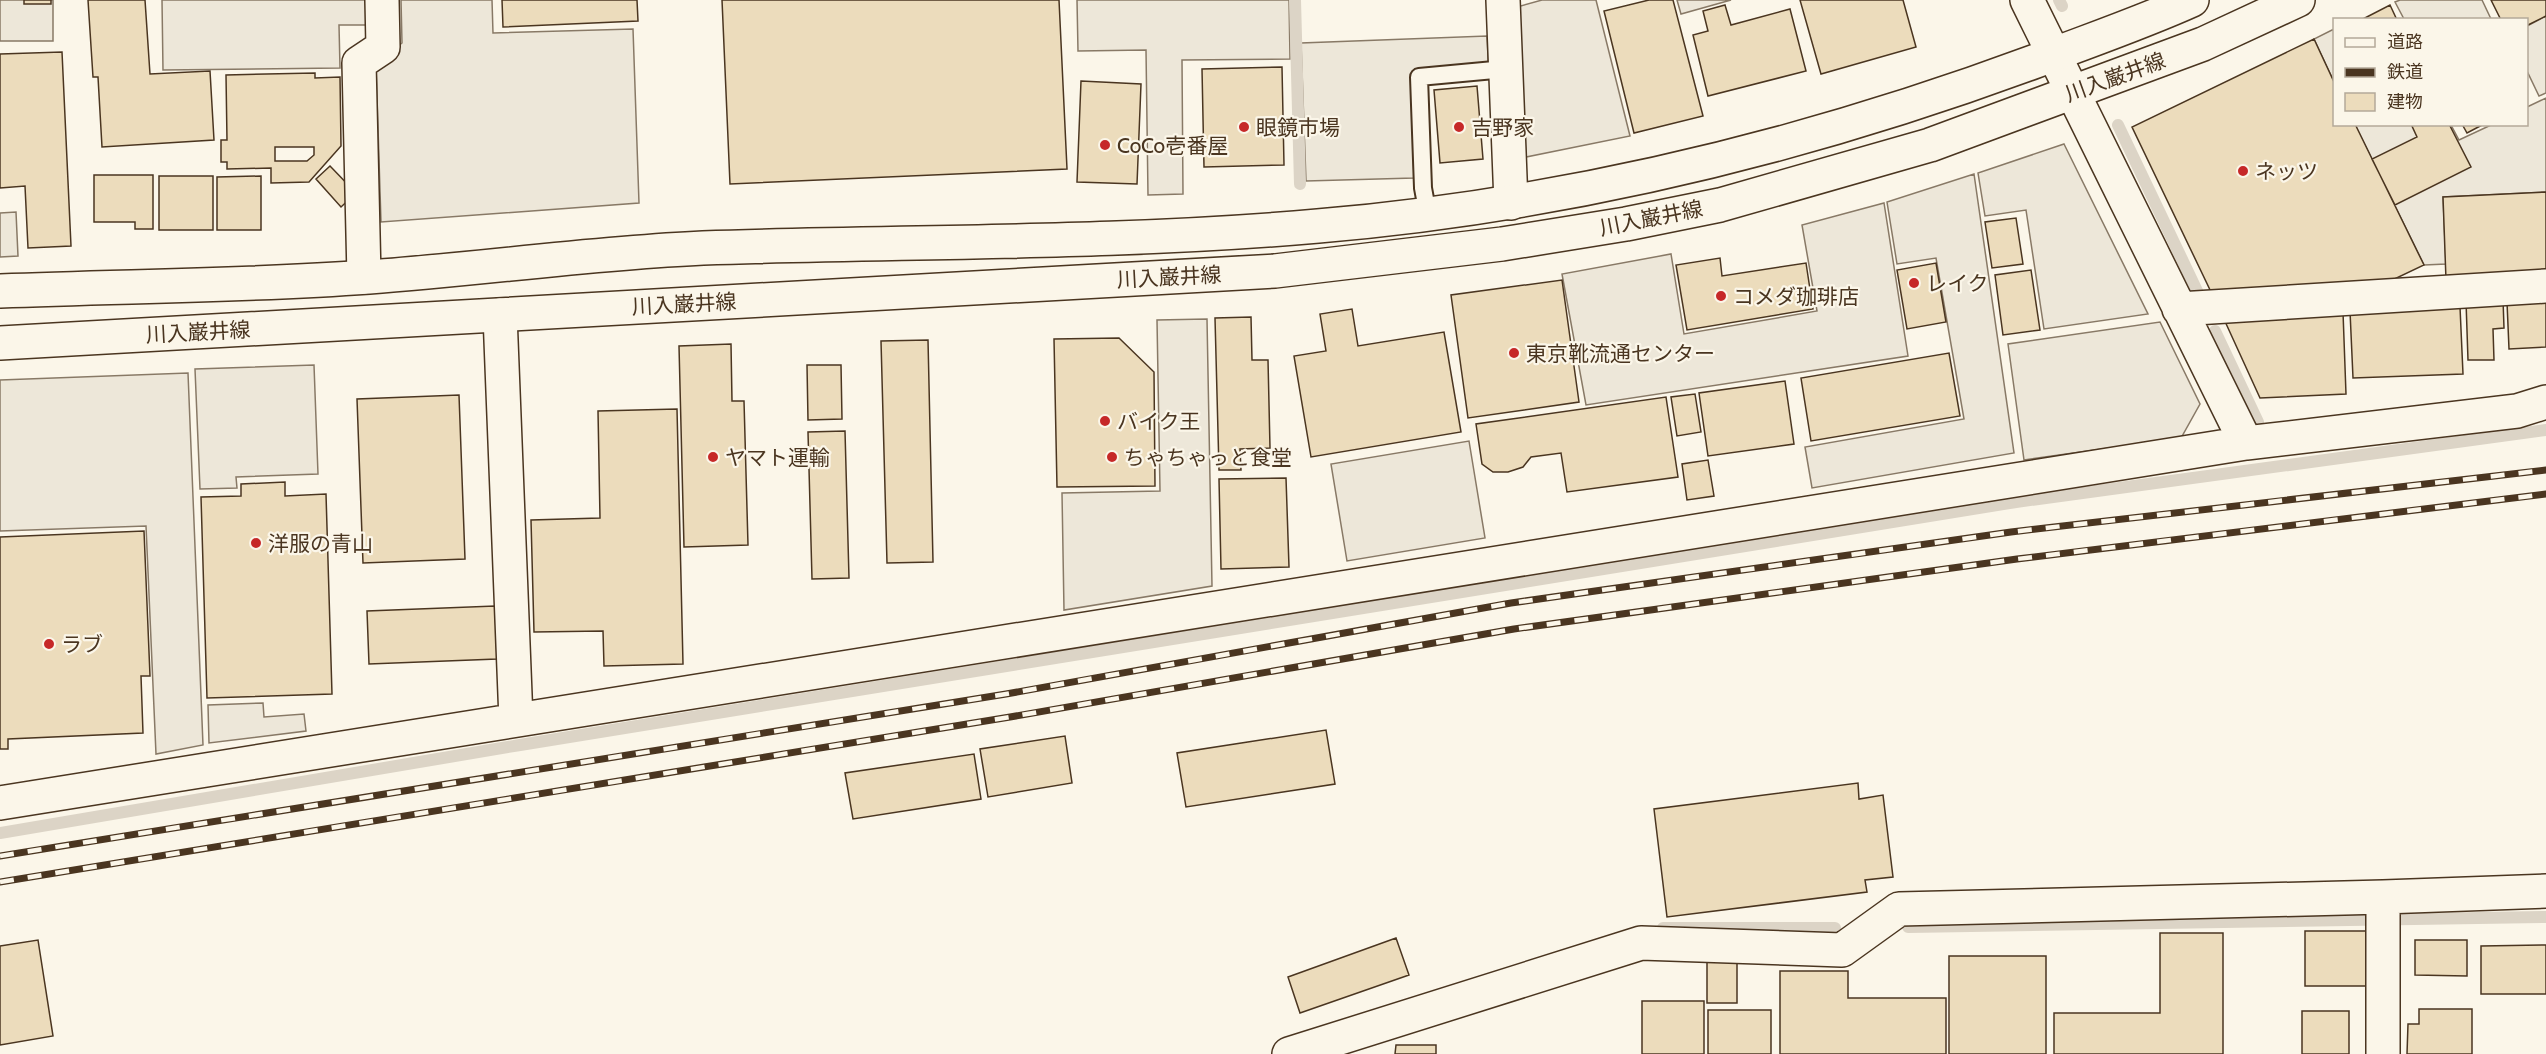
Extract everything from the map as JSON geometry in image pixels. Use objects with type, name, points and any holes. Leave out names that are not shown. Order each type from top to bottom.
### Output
[{"type":"street","points":[[364,277],[359,63],[383,46],[382,0]]},
{"type":"street","points":[[1503,0],[1510,203]]},
{"type":"street","points":[[2027,0],[2246,443]]},
{"type":"street","name":"川入巌井線","points":[[0,344],[1275,271],[1437,254],[1626,224],[1720,205],[1929,145],[2203,44],[2298,0]]},
{"type":"street","name":"川入巌井線","points":[[0,291],[364,277],[693,249],[982,242],[1259,230],[1428,215],[1621,183],[1702,165],[1908,106],[2054,54],[2185,1]]},
{"type":"street","points":[[2179,309],[2546,286]]},
{"type":"street","points":[[500,315],[516,720]]},
{"type":"street","points":[[0,803],[2246,443],[2517,411],[2546,402]]},
{"type":"street","points":[[1288,1054],[1328,1048],[1641,944],[1842,950],[1899,909],[2383,911],[2546,891]]},
{"type":"street","points":[[2383,911],[2383,1054]]},
{"type":"lane","points":[[1428,215],[1423,188],[1419,77],[1505,69]]},
{"type":"shaded area","points":[[0,0],[53,0],[53,41],[0,41]]},
{"type":"shaded area","points":[[162,0],[368,0],[368,25],[339,25],[340,68],[163,70]]},
{"type":"shaded area","points":[[401,0],[492,0],[493,33],[633,29],[639,203],[381,222],[376,65],[402,43]]},
{"type":"shaded area","points":[[1077,0],[1289,0],[1290,59],[1182,60],[1183,194],[1148,195],[1146,50],[1078,51]]},
{"type":"shaded area","points":[[1542,0],[1596,0],[1630,136],[1526,157],[1517,7]]},
{"type":"shaded area","points":[[1677,0],[1731,0],[1681,14]]},
{"type":"shaded area","points":[[2400,0],[2482,0],[2491,18],[2403,18],[2395,2]]},
{"type":"shaded area","points":[[2546,16],[2546,93],[2539,96],[2528,73],[2528,25]]},
{"type":"shaded area","points":[[2333,30],[2333,80],[2314,39]]},
{"type":"shaded area","points":[[1487,36],[1489,77],[1411,80],[1414,178],[1306,181],[1301,43]]},
{"type":"shaded area","points":[[2546,98],[2546,192],[2443,197],[2446,264],[2424,265],[2355,126],[2452,126],[2459,140],[2489,126],[2528,126],[2528,107]]},
{"type":"shaded area","points":[[2064,144],[2148,314],[2044,329],[2026,210],[1985,216],[1978,173]]},
{"type":"shaded area","points":[[1974,174],[2014,453],[1812,488],[1805,447],[1964,419],[1936,258],[1897,264],[1887,202]]},
{"type":"shaded area","points":[[1884,203],[1908,356],[1586,405],[1562,274],[1671,254],[1684,334],[1817,311],[1802,225]]},
{"type":"shaded area","points":[[16,212],[18,256],[0,257],[0,213]]},
{"type":"shaded area","points":[[1207,319],[1212,586],[1064,610],[1062,493],[1160,491],[1157,320]]},
{"type":"shaded area","points":[[2160,322],[2200,404],[2181,438],[2024,460],[2008,344]]},
{"type":"shaded area","points":[[314,365],[318,474],[236,477],[237,488],[200,489],[195,369]]},
{"type":"shaded area","points":[[188,373],[203,745],[156,754],[146,526],[0,531],[0,380]]},
{"type":"shaded area","points":[[1469,441],[1485,538],[1347,561],[1331,464]]},
{"type":"shaded area","points":[[263,703],[264,717],[304,714],[306,731],[209,743],[208,705]]},
{"type":"building","points":[[24,0],[51,0],[51,4],[24,4]]},
{"type":"building","points":[[88,0],[145,0],[150,74],[210,71],[214,140],[102,147],[98,77],[93,77]]},
{"type":"building","points":[[502,0],[637,0],[638,21],[503,27]]},
{"type":"building","points":[[722,0],[1059,0],[1067,169],[730,184]]},
{"type":"building","points":[[1649,0],[1673,0],[1703,116],[1634,133],[1604,11]]},
{"type":"building","points":[[1800,0],[1903,0],[1916,47],[1821,74]]},
{"type":"building","points":[[2491,0],[2546,0],[2546,16],[2528,25],[2528,18],[2500,18]]},
{"type":"building","points":[[1725,5],[1731,25],[1790,9],[1806,71],[1708,96],[1693,35],[1708,31],[1703,11]]},
{"type":"building","points":[[2390,5],[2396,18],[2365,18]]},
{"type":"building","points":[[2314,39],[2333,80],[2333,126],[2356,126],[2424,265],[2384,284],[2212,294],[2132,127]]},
{"type":"building","points":[[62,52],[71,246],[28,248],[25,186],[0,188],[0,54]]},
{"type":"building","points":[[1282,67],[1284,165],[1204,167],[1202,69]]},
{"type":"building","points":[[315,73],[315,78],[340,77],[341,146],[309,182],[271,183],[271,168],[227,169],[227,162],[221,162],[221,140],[227,140],[226,75]],"holes":[[[275,147],[314,147],[314,155],[307,161],[275,161]]]},
{"type":"building","points":[[1081,81],[1141,84],[1137,184],[1077,182]]},
{"type":"building","points":[[1477,86],[1483,159],[1440,163],[1434,90]]},
{"type":"building","points":[[2412,126],[2450,126],[2471,167],[2395,205],[2372,159],[2417,137]]},
{"type":"building","points":[[2463,126],[2480,126],[2467,133]]},
{"type":"building","points":[[330,166],[356,193],[341,207],[316,179]]},
{"type":"building","points":[[94,175],[153,175],[153,229],[135,229],[135,222],[94,222]]},
{"type":"building","points":[[159,176],[213,176],[213,230],[159,230]]},
{"type":"building","points":[[261,176],[261,230],[217,230],[217,177]]},
{"type":"building","points":[[2546,192],[2546,276],[2446,280],[2443,197]]},
{"type":"building","points":[[2016,218],[2023,264],[1992,268],[1985,222]]},
{"type":"building","points":[[1720,258],[1722,276],[1806,263],[1813,309],[1687,330],[1676,265]]},
{"type":"building","points":[[1936,263],[1946,322],[1907,329],[1897,270]]},
{"type":"building","points":[[2031,270],[2040,330],[2003,335],[1995,275]]},
{"type":"building","points":[[1562,280],[1579,402],[1468,418],[1451,295]]},
{"type":"building","points":[[2503,299],[2504,328],[2493,329],[2494,360],[2468,360],[2466,301]]},
{"type":"building","points":[[2546,300],[2546,347],[2509,349],[2507,302]]},
{"type":"building","points":[[2460,307],[2463,374],[2353,378],[2350,311]]},
{"type":"building","points":[[1352,309],[1358,346],[1444,332],[1461,432],[1311,457],[1294,356],[1326,351],[1320,314]]},
{"type":"building","points":[[2343,312],[2346,394],[2260,398],[2223,317]]},
{"type":"building","points":[[1251,317],[1252,360],[1268,360],[1270,448],[1240,449],[1241,470],[1219,470],[1215,318]]},
{"type":"building","points":[[1119,338],[1154,372],[1155,486],[1057,487],[1054,339]]},
{"type":"building","points":[[928,340],[933,562],[887,563],[881,341]]},
{"type":"building","points":[[731,344],[732,401],[744,401],[748,545],[684,547],[679,346]]},
{"type":"building","points":[[1949,353],[1960,416],[1811,441],[1801,378]]},
{"type":"building","points":[[807,365],[841,365],[842,419],[808,420]]},
{"type":"building","points":[[1785,381],[1794,444],[1708,456],[1699,393]]},
{"type":"building","points":[[1695,394],[1701,432],[1677,436],[1671,397]]},
{"type":"building","points":[[459,395],[465,559],[363,563],[357,399]]},
{"type":"building","points":[[1666,397],[1678,477],[1567,492],[1561,453],[1531,457],[1523,467],[1508,472],[1493,472],[1482,464],[1476,424]]},
{"type":"building","points":[[677,409],[683,664],[604,666],[603,631],[534,632],[531,520],[600,518],[598,411]]},
{"type":"building","points":[[845,431],[849,578],[812,579],[808,432]]},
{"type":"building","points":[[1708,460],[1714,496],[1687,500],[1682,464]]},
{"type":"building","points":[[1286,478],[1289,567],[1221,569],[1219,479]]},
{"type":"building","points":[[285,482],[285,496],[326,494],[332,694],[207,698],[201,497],[241,496],[241,484]]},
{"type":"building","points":[[144,531],[150,676],[141,676],[143,733],[8,739],[8,749],[0,749],[0,537]]},
{"type":"building","points":[[495,606],[497,659],[369,664],[367,611]]},
{"type":"building","points":[[1326,730],[1335,784],[1186,807],[1177,753]]},
{"type":"building","points":[[1065,736],[1072,783],[988,797],[980,749]]},
{"type":"building","points":[[974,754],[981,799],[853,819],[845,773]]},
{"type":"building","points":[[1858,783],[1859,799],[1883,795],[1893,877],[1865,880],[1867,892],[1667,917],[1654,809]]},
{"type":"building","points":[[2305,931],[2369,931],[2369,986],[2305,986]]},
{"type":"building","points":[[2160,933],[2223,933],[2223,1054],[2054,1054],[2054,1013],[2160,1013]]},
{"type":"building","points":[[1396,938],[1409,975],[1300,1013],[1288,977]]},
{"type":"building","points":[[38,940],[53,1036],[0,1045],[0,946]]},
{"type":"building","points":[[2415,940],[2467,940],[2467,976],[2415,975]]},
{"type":"building","points":[[2546,945],[2546,994],[2481,994],[2481,946]]},
{"type":"building","points":[[1949,956],[2046,956],[2046,1054],[1949,1054]]},
{"type":"building","points":[[1707,957],[1737,957],[1737,1003],[1707,1003]]},
{"type":"building","points":[[1780,971],[1848,971],[1848,998],[1946,998],[1946,1054],[1780,1054]]},
{"type":"building","points":[[1642,1001],[1704,1001],[1704,1054],[1642,1054]]},
{"type":"building","points":[[2419,1009],[2472,1009],[2472,1054],[2407,1054],[2408,1024],[2419,1024]]},
{"type":"building","points":[[1708,1010],[1771,1010],[1771,1054],[1708,1054]]},
{"type":"building","points":[[2302,1011],[2349,1011],[2349,1054],[2302,1054]]},
{"type":"building","points":[[1396,1045],[1436,1045],[1436,1054],[1395,1054]]},
{"type":"waterway","points":[[1295,0],[1300,184]]},
{"type":"waterway","points":[[2059,0],[2062,6]]},
{"type":"waterway","points":[[2118,125],[2199,295]]},
{"type":"waterway","points":[[2215,331],[2258,422]]},
{"type":"waterway","points":[[0,833],[520,745],[2016,502],[2546,430]]},
{"type":"waterway","points":[[1908,927],[2546,917]]},
{"type":"waterway","points":[[1663,928],[1835,928]]},
{"type":"railway","points":[[0,856],[1006,694],[1511,603],[2011,532],[2546,470]]},
{"type":"railway","points":[[0,882],[1010,717],[1514,629],[2017,559],[2546,494]]},
{"type":"place","name":"眼鏡市場","points":[[1244,127]]},
{"type":"place","name":"吉野家","points":[[1459,127]]},
{"type":"place","name":"CoCo壱番屋","points":[[1105,145]]},
{"type":"place","name":"ネッツ","points":[[2243,171]]},
{"type":"place","name":"レイク","points":[[1914,283]]},
{"type":"place","name":"コメダ珈琲店","points":[[1721,296]]},
{"type":"place","name":"東京靴流通センター","points":[[1514,353]]},
{"type":"place","name":"バイク王","points":[[1105,421]]},
{"type":"place","name":"ヤマト運輸","points":[[713,457]]},
{"type":"place","name":"ちゃちゃっと食堂","points":[[1112,457]]},
{"type":"place","name":"洋服の青山","points":[[256,543]]},
{"type":"place","name":"ラブ","points":[[49,644]]}]
